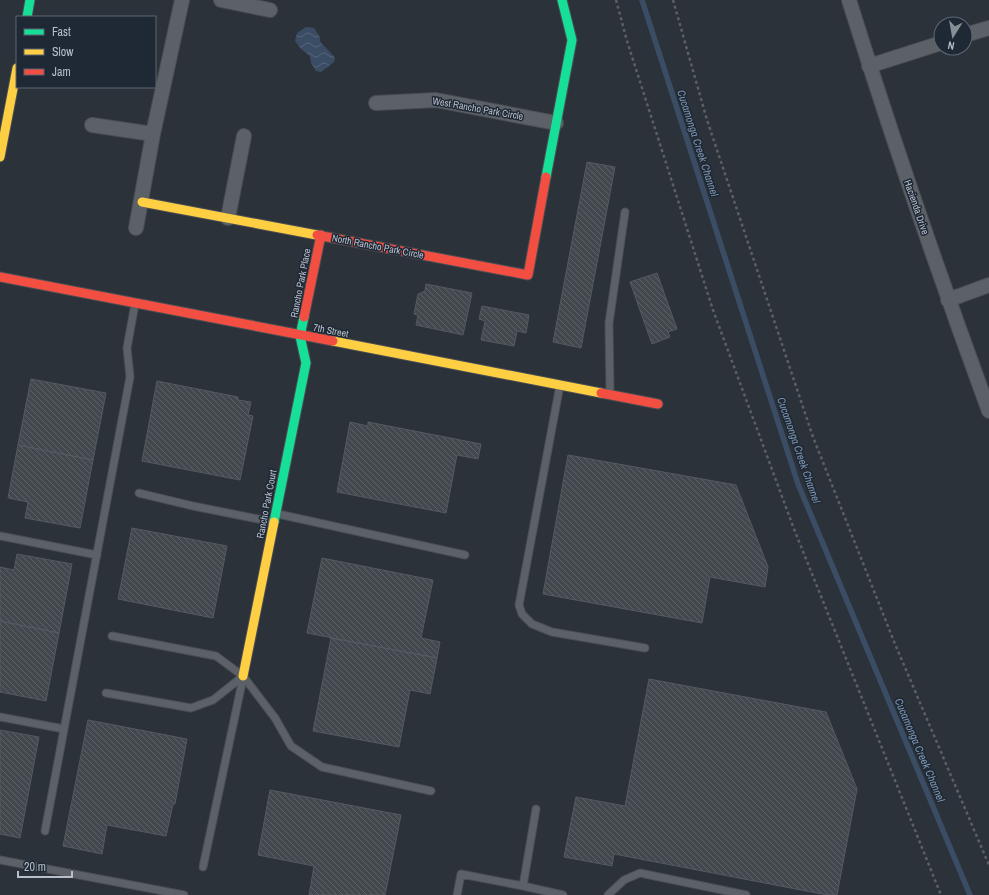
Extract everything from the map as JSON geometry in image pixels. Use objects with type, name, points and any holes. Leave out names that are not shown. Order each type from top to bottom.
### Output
[{"type":"street","points":[[27,16],[30,0]]},
{"type":"street","points":[[136,228],[142,202],[153,134],[182,0]]},
{"type":"street","points":[[221,0],[270,10]]},
{"type":"street","points":[[556,123],[572,40],[562,0]]},
{"type":"street","name":"Hacienda Drive","points":[[849,0],[869,66],[948,300],[989,411]]},
{"type":"street","points":[[973,33],[989,28]]},
{"type":"street","points":[[869,66],[933,46]]},
{"type":"street","points":[[0,157],[16,73]]},
{"type":"street","name":"West Rancho Park Circle","points":[[376,104],[436,100],[556,123]]},
{"type":"street","name":"North Rancho Park Circle","points":[[142,202],[528,275],[556,123]]},
{"type":"street","points":[[92,125],[153,134]]},
{"type":"street","points":[[228,218],[244,136]]},
{"type":"street","name":"Rancho Park Place","points":[[300,336],[321,235]]},
{"type":"street","name":"7th Street","points":[[0,277],[658,404]]},
{"type":"street","points":[[948,300],[989,285]]},
{"type":"street","name":"Rancho Park Court","points":[[243,676],[306,363],[300,336]]},
{"type":"lane","points":[[610,395],[609,322],[625,212]]},
{"type":"lane","points":[[45,831],[130,376],[127,348],[135,304]]},
{"type":"lane","points":[[560,385],[519,605],[522,614],[532,624],[552,632],[645,648]]},
{"type":"lane","points":[[139,493],[465,555]]},
{"type":"lane","points":[[0,536],[97,555]]},
{"type":"lane","points":[[112,636],[216,656],[243,676],[275,718],[291,746],[322,767],[431,791]]},
{"type":"lane","points":[[106,693],[191,708],[213,700],[243,676]]},
{"type":"lane","points":[[203,867],[243,676]]},
{"type":"lane","points":[[0,717],[64,729]]},
{"type":"lane","points":[[524,886],[536,809]]},
{"type":"lane","points":[[0,860],[184,895]]},
{"type":"lane","points":[[608,895],[624,880],[640,873],[746,895]]},
{"type":"lane","points":[[457,895],[461,874],[563,895]]},
{"type":"path","points":[[616,0],[627,41],[713,310],[797,536],[941,895]]},
{"type":"path","points":[[673,0],[707,120],[813,437],[898,651],[989,865]]},
{"type":"water","points":[[306,27],[314,28],[320,37],[320,41],[335,58],[334,62],[321,72],[316,71],[311,63],[310,56],[301,49],[295,41],[297,33]]},
{"type":"building","points":[[587,162],[615,167],[581,348],[553,342]]},
{"type":"building","points":[[657,273],[677,329],[668,332],[670,337],[652,344],[630,282]]},
{"type":"building","points":[[426,284],[472,293],[463,335],[416,325],[418,315],[414,314],[418,294],[425,291]]},
{"type":"building","points":[[482,306],[529,315],[526,333],[517,331],[514,346],[481,340],[485,321],[479,319]]},
{"type":"building","points":[[31,379],[106,393],[93,460],[18,445]]},
{"type":"building","points":[[157,381],[238,397],[238,400],[251,402],[248,415],[253,416],[240,480],[142,461]]},
{"type":"building","points":[[350,422],[368,426],[368,422],[481,444],[478,459],[457,455],[446,513],[337,492]]},
{"type":"building","points":[[18,445],[93,460],[80,528],[25,518],[28,502],[8,498]]},
{"type":"building","points":[[568,455],[736,485],[768,567],[765,587],[710,577],[702,623],[543,594]]},
{"type":"building","points":[[132,528],[227,546],[213,618],[118,599]]},
{"type":"building","points":[[17,554],[72,564],[59,633],[0,621],[0,567],[14,570]]},
{"type":"building","points":[[322,558],[433,580],[421,638],[440,642],[437,658],[307,633]]},
{"type":"building","points":[[0,621],[59,633],[46,701],[0,692]]},
{"type":"building","points":[[331,638],[437,658],[430,694],[410,690],[399,747],[313,731]]},
{"type":"building","points":[[649,679],[826,712],[857,789],[837,895],[827,895],[614,854],[612,866],[564,857],[576,797],[625,806]]},
{"type":"building","points":[[88,720],[187,739],[175,804],[173,804],[166,836],[107,825],[102,854],[63,846]]},
{"type":"building","points":[[0,730],[39,737],[20,838],[0,834]]},
{"type":"building","points":[[270,790],[401,815],[385,895],[309,895],[314,866],[258,855]]},
{"type":"waterway","name":"Cucamonga Creek Channel","points":[[642,0],[798,484],[970,895]]},
{"type":"traffic: fast","points":[[27,16],[30,0]]},
{"type":"traffic: fast","points":[[546,177],[572,40],[562,0]]},
{"type":"traffic: fast","points":[[274,522],[306,363],[300,336],[304,317]]},
{"type":"traffic: slow","points":[[0,157],[16,73]]},
{"type":"traffic: slow","points":[[142,202],[317,235]]},
{"type":"traffic: slow","points":[[333,341],[601,393]]},
{"type":"traffic: slow","points":[[243,676],[274,522]]},
{"type":"traffic: jam","points":[[317,235],[528,275],[546,177]]},
{"type":"traffic: jam","points":[[304,317],[321,235]]},
{"type":"traffic: jam","points":[[0,277],[333,341]]},
{"type":"traffic: jam","points":[[601,393],[658,404]]}]
